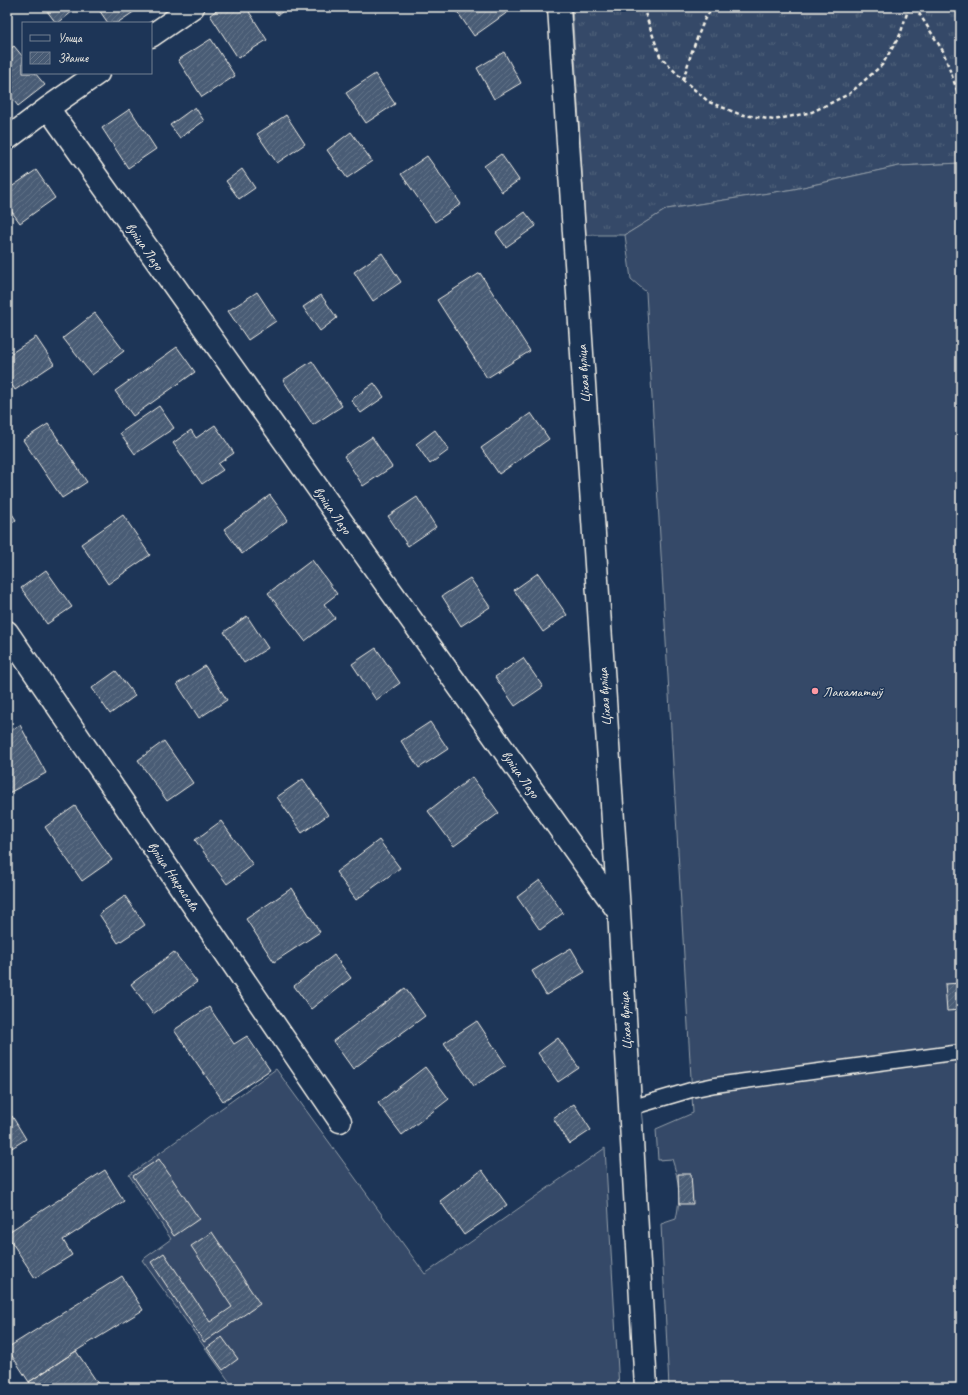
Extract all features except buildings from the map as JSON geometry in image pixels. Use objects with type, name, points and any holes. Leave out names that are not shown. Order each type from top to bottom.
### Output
[{"type":"street","points":[[152,35],[193,7]]},
{"type":"street","name":"Ціхая вуліца","points":[[559,7],[618,911],[646,1388]]},
{"type":"street","points":[[7,139],[97,74]]},
{"type":"street","name":"вуліца Лазо","points":[[48,108],[618,911]]},
{"type":"street","name":"вуліца Някрасава","points":[[7,632],[340,1121]]},
{"type":"lane","points":[[630,1108],[691,1090],[715,1085],[961,1052]]},
{"type":"path","points":[[644,7],[660,56],[683,80],[709,102],[739,114],[774,120],[812,112],[850,94],[882,65],[900,35],[909,7]]},
{"type":"path","points":[[683,80],[692,51],[705,18],[714,7]]},
{"type":"path","points":[[915,7],[943,51],[957,90],[961,95]]},
{"type":"green space","points":[[572,7],[961,7],[961,163],[899,166],[794,189],[667,209],[625,235],[586,235]]},
{"type":"green space","name":"Лакаматыў","points":[[961,163],[961,1388],[669,1388],[661,1224],[676,1219],[678,1189],[672,1159],[658,1160],[656,1129],[693,1113],[646,292],[631,279],[625,235],[667,209],[794,189],[899,166]]},
{"type":"green space","points":[[276,1069],[425,1274],[605,1148],[619,1388],[234,1388],[142,1260],[171,1239],[129,1175]]},
{"type":"place","name":"Лакаматыў","points":[[815,691]]}]
